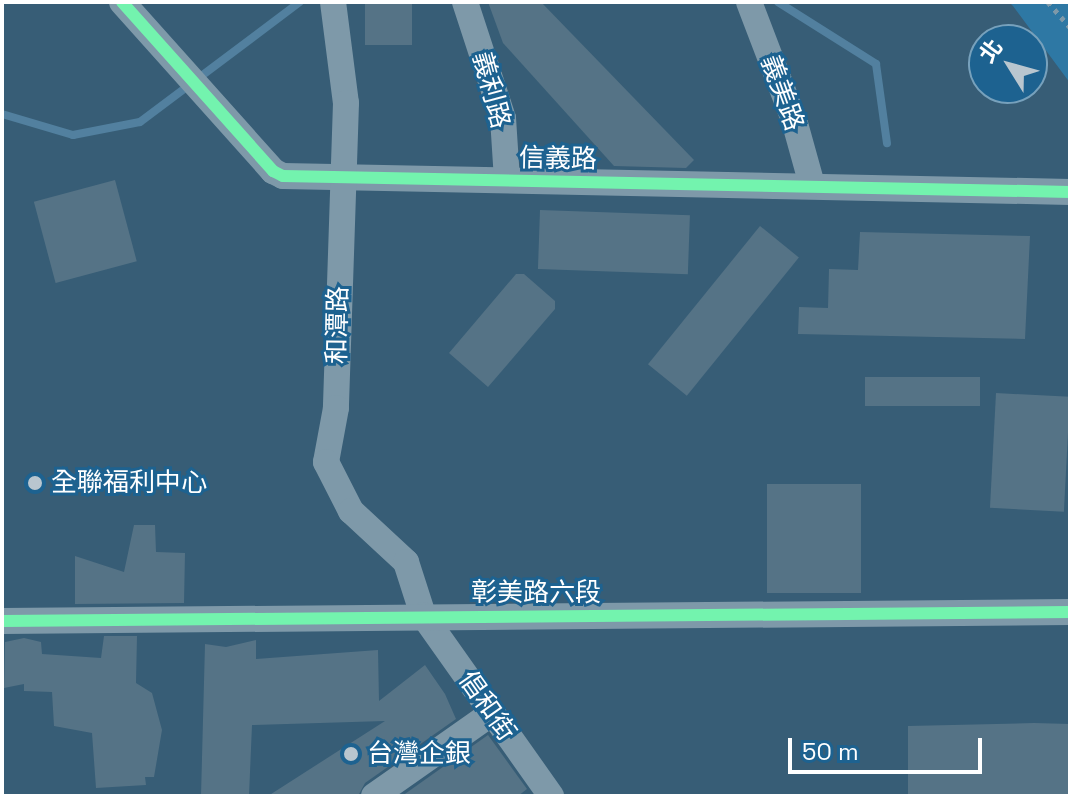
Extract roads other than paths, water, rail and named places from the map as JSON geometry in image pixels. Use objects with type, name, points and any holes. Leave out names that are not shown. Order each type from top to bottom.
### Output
[{"type":"street","name":"信義路","points":[[122,2],[273,171],[283,176],[1070,192]]},
{"type":"street","name":"和潭路","points":[[333,2],[346,103],[336,408],[326,462],[351,511],[406,562],[423,615]]},
{"type":"street","name":"義利路","points":[[465,2],[503,118],[507,180]]},
{"type":"street","name":"義美路","points":[[749,2],[794,120],[812,185]]},
{"type":"street","name":"彰美路六段","points":[[2,621],[423,615],[1070,612]]},
{"type":"street","name":"倡和街","points":[[423,615],[551,796]]},
{"type":"street","points":[[374,796],[492,713]]},
{"type":"waterway","points":[[2,114],[73,135],[140,122],[300,2]]},
{"type":"waterway","points":[[778,2],[876,64],[887,143]]},
{"type":"place","name":"全聯福利中心","points":[[35,483]]},
{"type":"place","name":"台灣企銀","points":[[351,754]]}]
